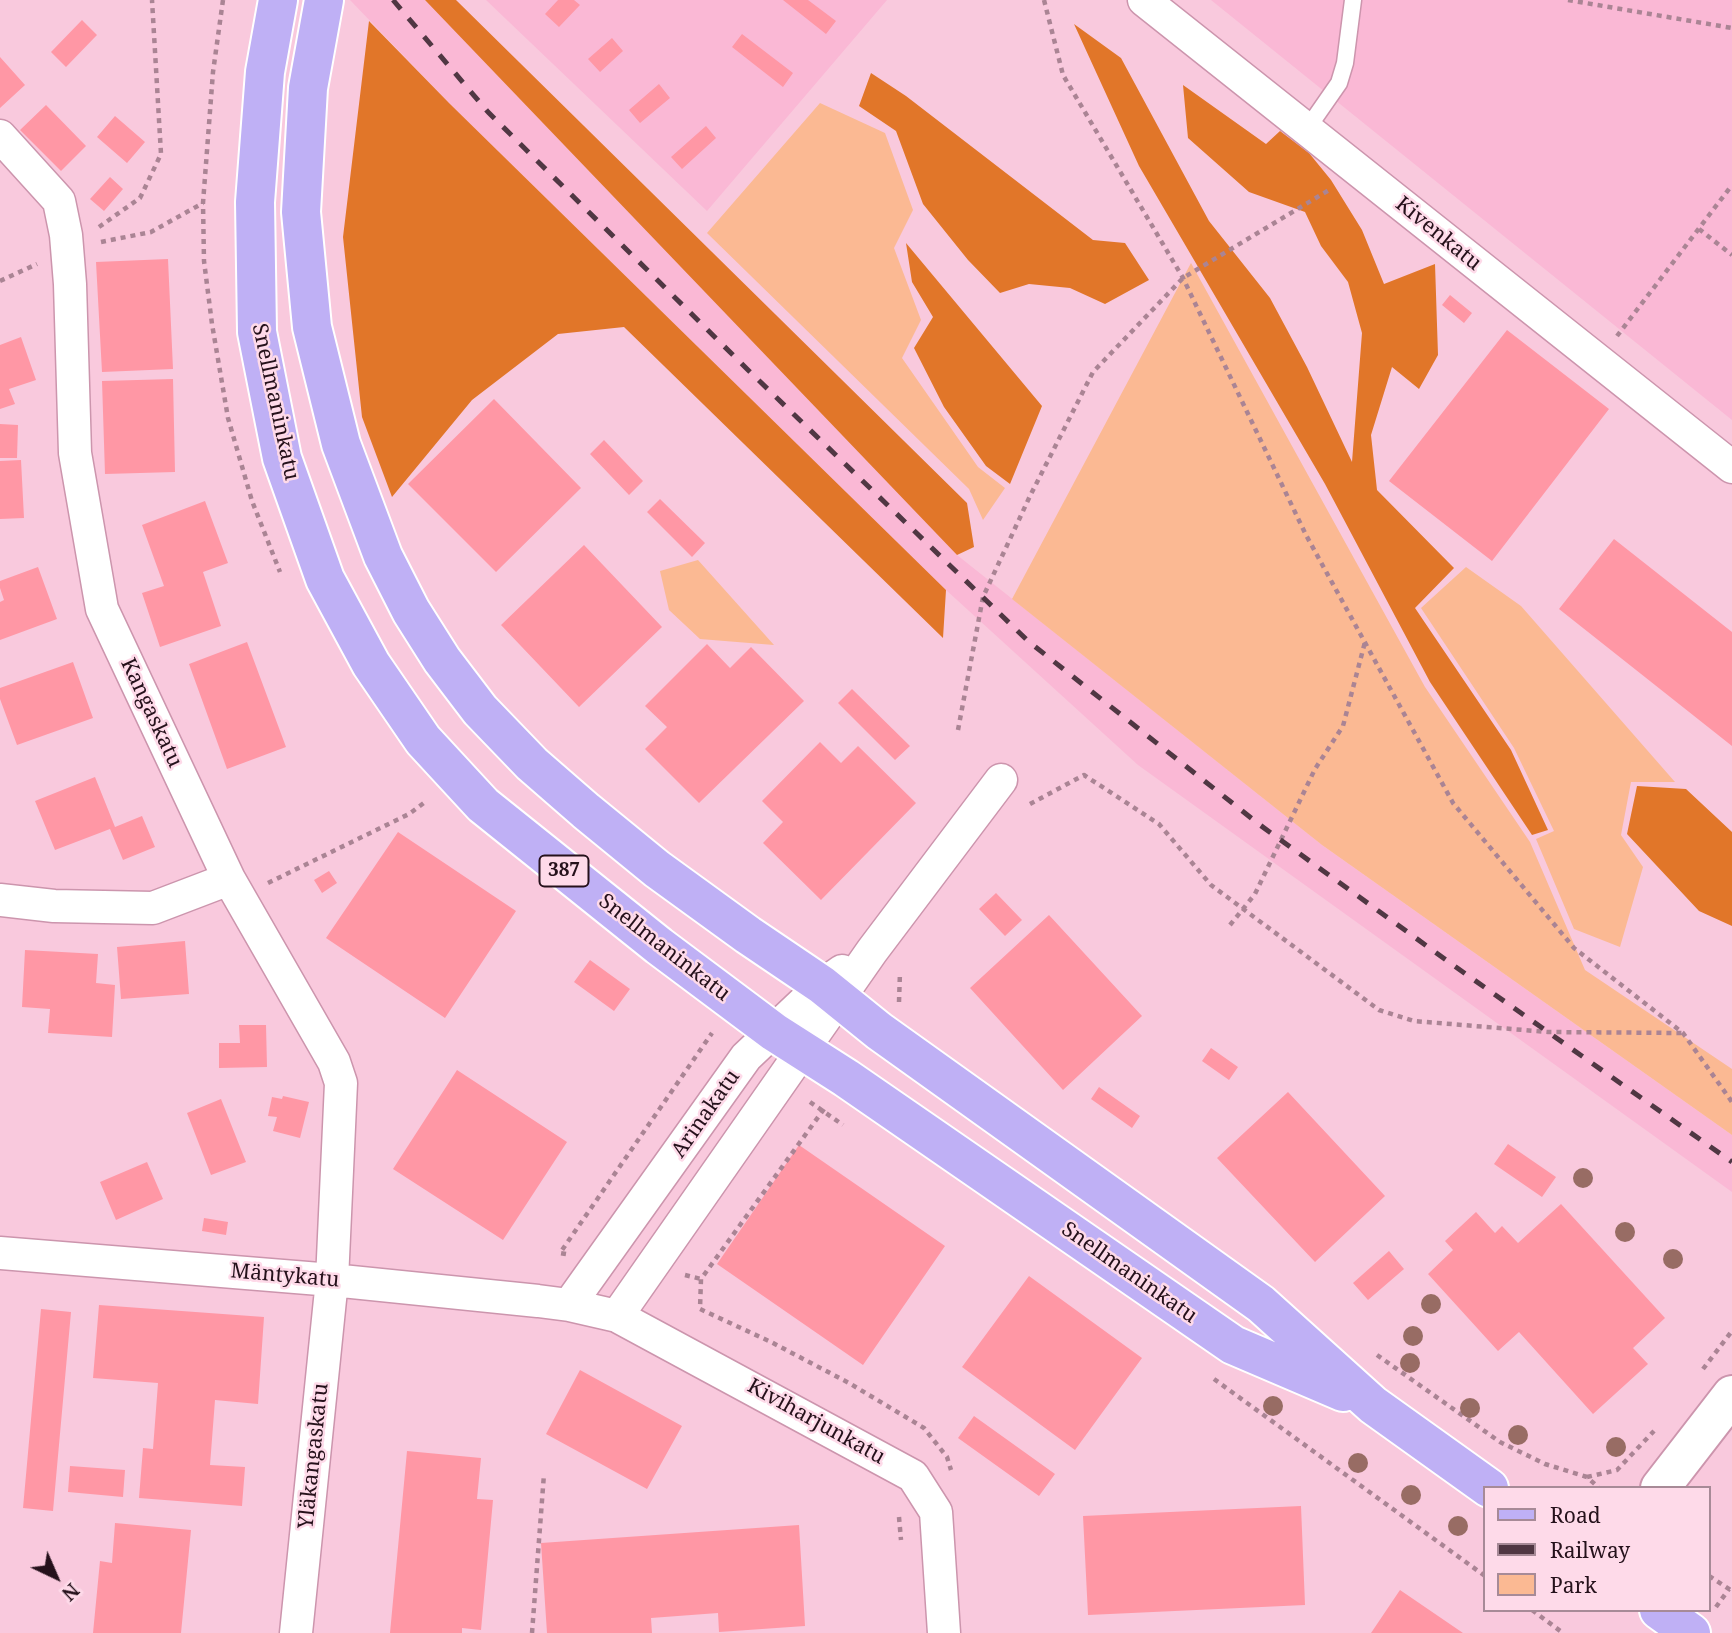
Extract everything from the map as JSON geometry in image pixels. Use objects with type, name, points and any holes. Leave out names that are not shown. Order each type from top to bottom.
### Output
[{"type":"main road","name":"Snellmaninkatu","points":[[278,0],[265,72],[255,202],[257,332],[282,458],[325,579],[372,664],[423,740],[483,805],[659,946],[788,1041],[1234,1345],[1373,1405]]},
{"type":"main road","name":"Snellmaninkatu","points":[[324,0],[308,88],[301,212],[312,327],[341,444],[383,556],[411,611],[442,660],[480,710],[532,764],[657,869],[1261,1304],[1373,1405],[1486,1486]]},
{"type":"main road","points":[[1662,1612],[1691,1633]]},
{"type":"street","name":"Kivenkatu","points":[[1144,0],[1732,467]]},
{"type":"street","name":"Kangaskatu","points":[[0,136],[59,201],[70,284],[75,453],[102,610],[229,879],[334,1062],[341,1083],[332,1280]]},
{"type":"street","name":"Arinakatu","points":[[617,1316],[788,1041],[830,992],[872,951],[1001,780]]},
{"type":"street","points":[[0,900],[54,906],[153,908],[229,879]]},
{"type":"street","name":"Arinakatu","points":[[569,1305],[746,1057],[788,1041]]},
{"type":"street","name":"Mäntykatu","points":[[0,1253],[332,1280],[569,1305]]},
{"type":"street","name":"Yläkangaskatu","points":[[296,1633],[332,1280]]},
{"type":"street","name":"Kiviharjunkatu","points":[[569,1305],[617,1316],[913,1476],[936,1513],[944,1633]]},
{"type":"street","points":[[1662,1486],[1732,1395]]},
{"type":"lane","points":[[1307,130],[1339,83],[1345,63],[1353,0]]},
{"type":"path","points":[[67,249],[140,198],[161,154],[152,0]]},
{"type":"path","points":[[1044,0],[1063,75],[1183,278],[1306,535],[1453,803],[1574,948],[1683,1033],[1732,1102]]},
{"type":"path","points":[[1568,0],[1732,29]]},
{"type":"path","points":[[958,730],[983,597],[1030,496],[1093,372],[1183,278],[1359,171]]},
{"type":"path","points":[[1617,337],[1732,185]]},
{"type":"path","points":[[67,249],[151,232],[203,203]]},
{"type":"path","points":[[1699,229],[1732,255]]},
{"type":"path","points":[[1230,925],[1255,894],[1315,769],[1343,726],[1364,642]]},
{"type":"path","points":[[1030,804],[1084,775],[1159,824],[1211,885],[1379,1010],[1415,1021],[1548,1032],[1683,1033]]},
{"type":"path","points":[[258,929],[282,912],[268,884],[409,814],[425,802]]},
{"type":"path","points":[[846,1078],[701,1279],[700,1309],[849,1383],[924,1428],[947,1457],[951,1470]]},
{"type":"path","points":[[538,1301],[560,1253]]},
{"type":"path","points":[[1698,1375],[1732,1331]]},
{"type":"path","points":[[1376,1354],[1500,1442],[1545,1464],[1587,1477],[1597,1486]]},
{"type":"path","points":[[1587,1477],[1617,1470],[1655,1430]]},
{"type":"path","points":[[532,1633],[544,1474]]},
{"type":"path","points":[[896,1509],[902,1547]]},
{"type":"path","points":[[1711,1577],[1732,1591]]},
{"type":"path","points":[[1535,1612],[1563,1633]]},
{"type":"shaded area","points":[[350,0],[425,0],[957,555],[1322,845],[1732,1135],[1732,1192],[1138,765],[946,590],[449,103]]},
{"type":"shaded area","points":[[425,0],[456,0],[967,503],[974,547],[957,555]]},
{"type":"shaded area","points":[[486,0],[887,0],[707,211]]},
{"type":"shaded area","points":[[1211,0],[1732,0],[1732,420],[1696,391]]},
{"type":"shaded area","points":[[369,21],[449,103],[946,590],[943,638],[624,327],[558,334],[472,400],[392,497],[362,417],[343,237]]},
{"type":"shaded area","points":[[1074,24],[1121,58],[1209,221],[1270,298],[1307,367],[1352,462],[1362,333],[1348,282],[1321,246],[1305,212],[1249,192],[1188,138],[1183,85],[1266,144],[1280,131],[1309,153],[1331,180],[1362,230],[1384,284],[1435,264],[1438,355],[1419,389],[1392,367],[1371,435],[1377,490],[1454,568],[1415,608],[1511,750],[1548,830],[1532,835],[1430,682],[1325,484],[1139,166]]},
{"type":"shaded area","points":[[871,73],[906,96],[1093,240],[1125,243],[1149,280],[1105,304],[1070,288],[1029,284],[1000,293],[968,260],[923,204],[896,131],[859,106]]},
{"type":"shaded area","points":[[906,243],[1042,406],[1010,484],[986,466],[944,407],[914,348],[933,317],[912,282]]},
{"type":"shaded area","points":[[1637,786],[1686,789],[1732,832],[1732,926],[1699,911],[1627,834]]},
{"type":"green space","points":[[820,103],[885,133],[913,210],[894,248],[921,320],[902,358],[978,467],[1005,488],[983,520],[969,489],[707,233]]},
{"type":"green space","points":[[1191,263],[1425,687],[1530,842],[1585,970],[1732,1069],[1732,1135],[1322,845],[1012,599]]},
{"type":"green space","points":[[698,560],[774,645],[700,639],[669,610],[660,571]]},
{"type":"green space","points":[[1466,567],[1521,606],[1675,782],[1631,782],[1621,835],[1643,867],[1620,947],[1574,929],[1536,839],[1554,831],[1514,748],[1421,608]]},
{"type":"building","points":[[558,0],[574,0],[580,5],[559,27],[545,14]]},
{"type":"building","points":[[783,0],[808,0],[836,21],[826,34]]},
{"type":"building","points":[[82,20],[97,35],[66,67],[51,52]]},
{"type":"building","points":[[742,34],[793,73],[783,87],[732,47]]},
{"type":"building","points":[[612,38],[623,51],[600,72],[588,59]]},
{"type":"building","points":[[0,57],[25,85],[0,108]]},
{"type":"building","points":[[659,84],[670,98],[640,123],[629,110]]},
{"type":"building","points":[[46,105],[86,146],[61,171],[20,130]]},
{"type":"building","points":[[115,116],[145,142],[127,163],[97,137]]},
{"type":"building","points":[[706,126],[716,138],[682,169],[671,157]]},
{"type":"building","points":[[110,177],[123,189],[104,211],[90,199]]},
{"type":"building","points":[[168,259],[173,369],[102,372],[96,262]]},
{"type":"building","points":[[1450,295],[1472,313],[1464,323],[1442,305]]},
{"type":"building","points":[[1507,330],[1609,409],[1492,561],[1389,481]]},
{"type":"building","points":[[21,337],[36,380],[9,389],[15,404],[0,409],[0,345]]},
{"type":"building","points":[[173,379],[175,472],[105,474],[102,381]]},
{"type":"building","points":[[494,399],[581,488],[496,572],[408,484]]},
{"type":"building","points":[[0,424],[18,425],[17,458],[0,458]]},
{"type":"building","points":[[604,440],[643,481],[629,495],[590,454]]},
{"type":"building","points":[[21,460],[24,518],[0,519],[0,461]]},
{"type":"building","points":[[660,499],[705,543],[692,557],[647,512]]},
{"type":"building","points":[[205,501],[228,563],[203,572],[221,626],[160,647],[142,593],[164,586],[142,525]]},
{"type":"building","points":[[1614,539],[1732,632],[1732,746],[1559,609]]},
{"type":"building","points":[[584,545],[662,627],[579,707],[501,625]]},
{"type":"building","points":[[38,567],[57,619],[0,640],[0,602],[4,600],[0,581]]},
{"type":"building","points":[[247,642],[286,747],[227,769],[189,664]]},
{"type":"building","points":[[707,644],[730,668],[751,647],[804,701],[699,803],[645,749],[667,727],[645,706]]},
{"type":"building","points":[[73,662],[93,718],[17,745],[0,699],[0,688]]},
{"type":"building","points":[[852,689],[910,746],[895,760],[838,703]]},
{"type":"building","points":[[820,742],[841,763],[858,746],[916,803],[821,900],[763,843],[783,822],[762,801]]},
{"type":"building","points":[[95,777],[115,827],[142,816],[155,847],[123,860],[110,829],[55,850],[35,801]]},
{"type":"building","points":[[398,832],[516,911],[445,1018],[326,938]]},
{"type":"building","points":[[329,871],[337,883],[322,893],[314,880]]},
{"type":"building","points":[[996,893],[1022,920],[1005,936],[979,909]]},
{"type":"building","points":[[1049,915],[1142,1016],[1063,1090],[970,988]]},
{"type":"building","points":[[185,941],[189,994],[121,999],[117,947]]},
{"type":"building","points":[[25,950],[98,954],[96,983],[115,985],[112,1037],[48,1033],[50,1009],[22,1007]]},
{"type":"building","points":[[590,960],[630,989],[614,1011],[574,982]]},
{"type":"building","points":[[239,1025],[266,1025],[267,1067],[219,1068],[219,1043],[240,1043]]},
{"type":"building","points":[[1211,1048],[1238,1067],[1229,1080],[1202,1061]]},
{"type":"building","points":[[457,1070],[567,1142],[503,1240],[393,1169]]},
{"type":"building","points":[[1099,1087],[1140,1116],[1132,1128],[1091,1099]]},
{"type":"building","points":[[1288,1092],[1385,1196],[1315,1262],[1217,1158]]},
{"type":"building","points":[[283,1096],[309,1102],[300,1138],[273,1131],[277,1117],[268,1116],[272,1097],[282,1099]]},
{"type":"building","points":[[221,1099],[246,1162],[211,1175],[187,1113]]},
{"type":"building","points":[[1508,1144],[1556,1177],[1542,1197],[1494,1164]]},
{"type":"building","points":[[799,1145],[945,1246],[863,1365],[717,1264]]},
{"type":"building","points":[[147,1162],[163,1199],[116,1220],[100,1182]]},
{"type":"building","points":[[1561,1204],[1665,1318],[1633,1348],[1648,1364],[1593,1414],[1519,1332],[1498,1351],[1428,1274],[1453,1250],[1445,1241],[1476,1212],[1495,1233],[1502,1226],[1518,1243]]},
{"type":"building","points":[[204,1218],[228,1222],[226,1235],[202,1231]]},
{"type":"building","points":[[1389,1251],[1404,1269],[1368,1300],[1353,1283]]},
{"type":"building","points":[[1029,1276],[1142,1358],[1075,1450],[962,1367]]},
{"type":"building","points":[[99,1305],[264,1317],[258,1404],[215,1400],[210,1465],[245,1467],[242,1506],[139,1498],[143,1448],[153,1449],[158,1383],[93,1378]]},
{"type":"building","points":[[41,1309],[71,1312],[53,1511],[23,1508]]},
{"type":"building","points":[[580,1370],[682,1426],[647,1489],[546,1434]]},
{"type":"building","points":[[974,1416],[1055,1474],[1039,1496],[958,1438]]},
{"type":"building","points":[[407,1451],[481,1458],[477,1499],[493,1500],[481,1630],[462,1628],[462,1633],[390,1633]]},
{"type":"building","points":[[70,1466],[125,1470],[123,1497],[68,1492]]},
{"type":"building","points":[[1301,1506],[1305,1605],[1088,1615],[1083,1516]]},
{"type":"building","points":[[115,1523],[191,1530],[181,1633],[93,1633],[100,1561],[112,1563]]},
{"type":"building","points":[[799,1525],[805,1626],[719,1632],[718,1613],[651,1618],[652,1633],[547,1633],[541,1543]]},
{"type":"building","points":[[1400,1590],[1463,1633],[1371,1633]]},
{"type":"railway","points":[[393,0],[488,112],[747,369],[1028,641],[1260,825],[1732,1162]]}]
